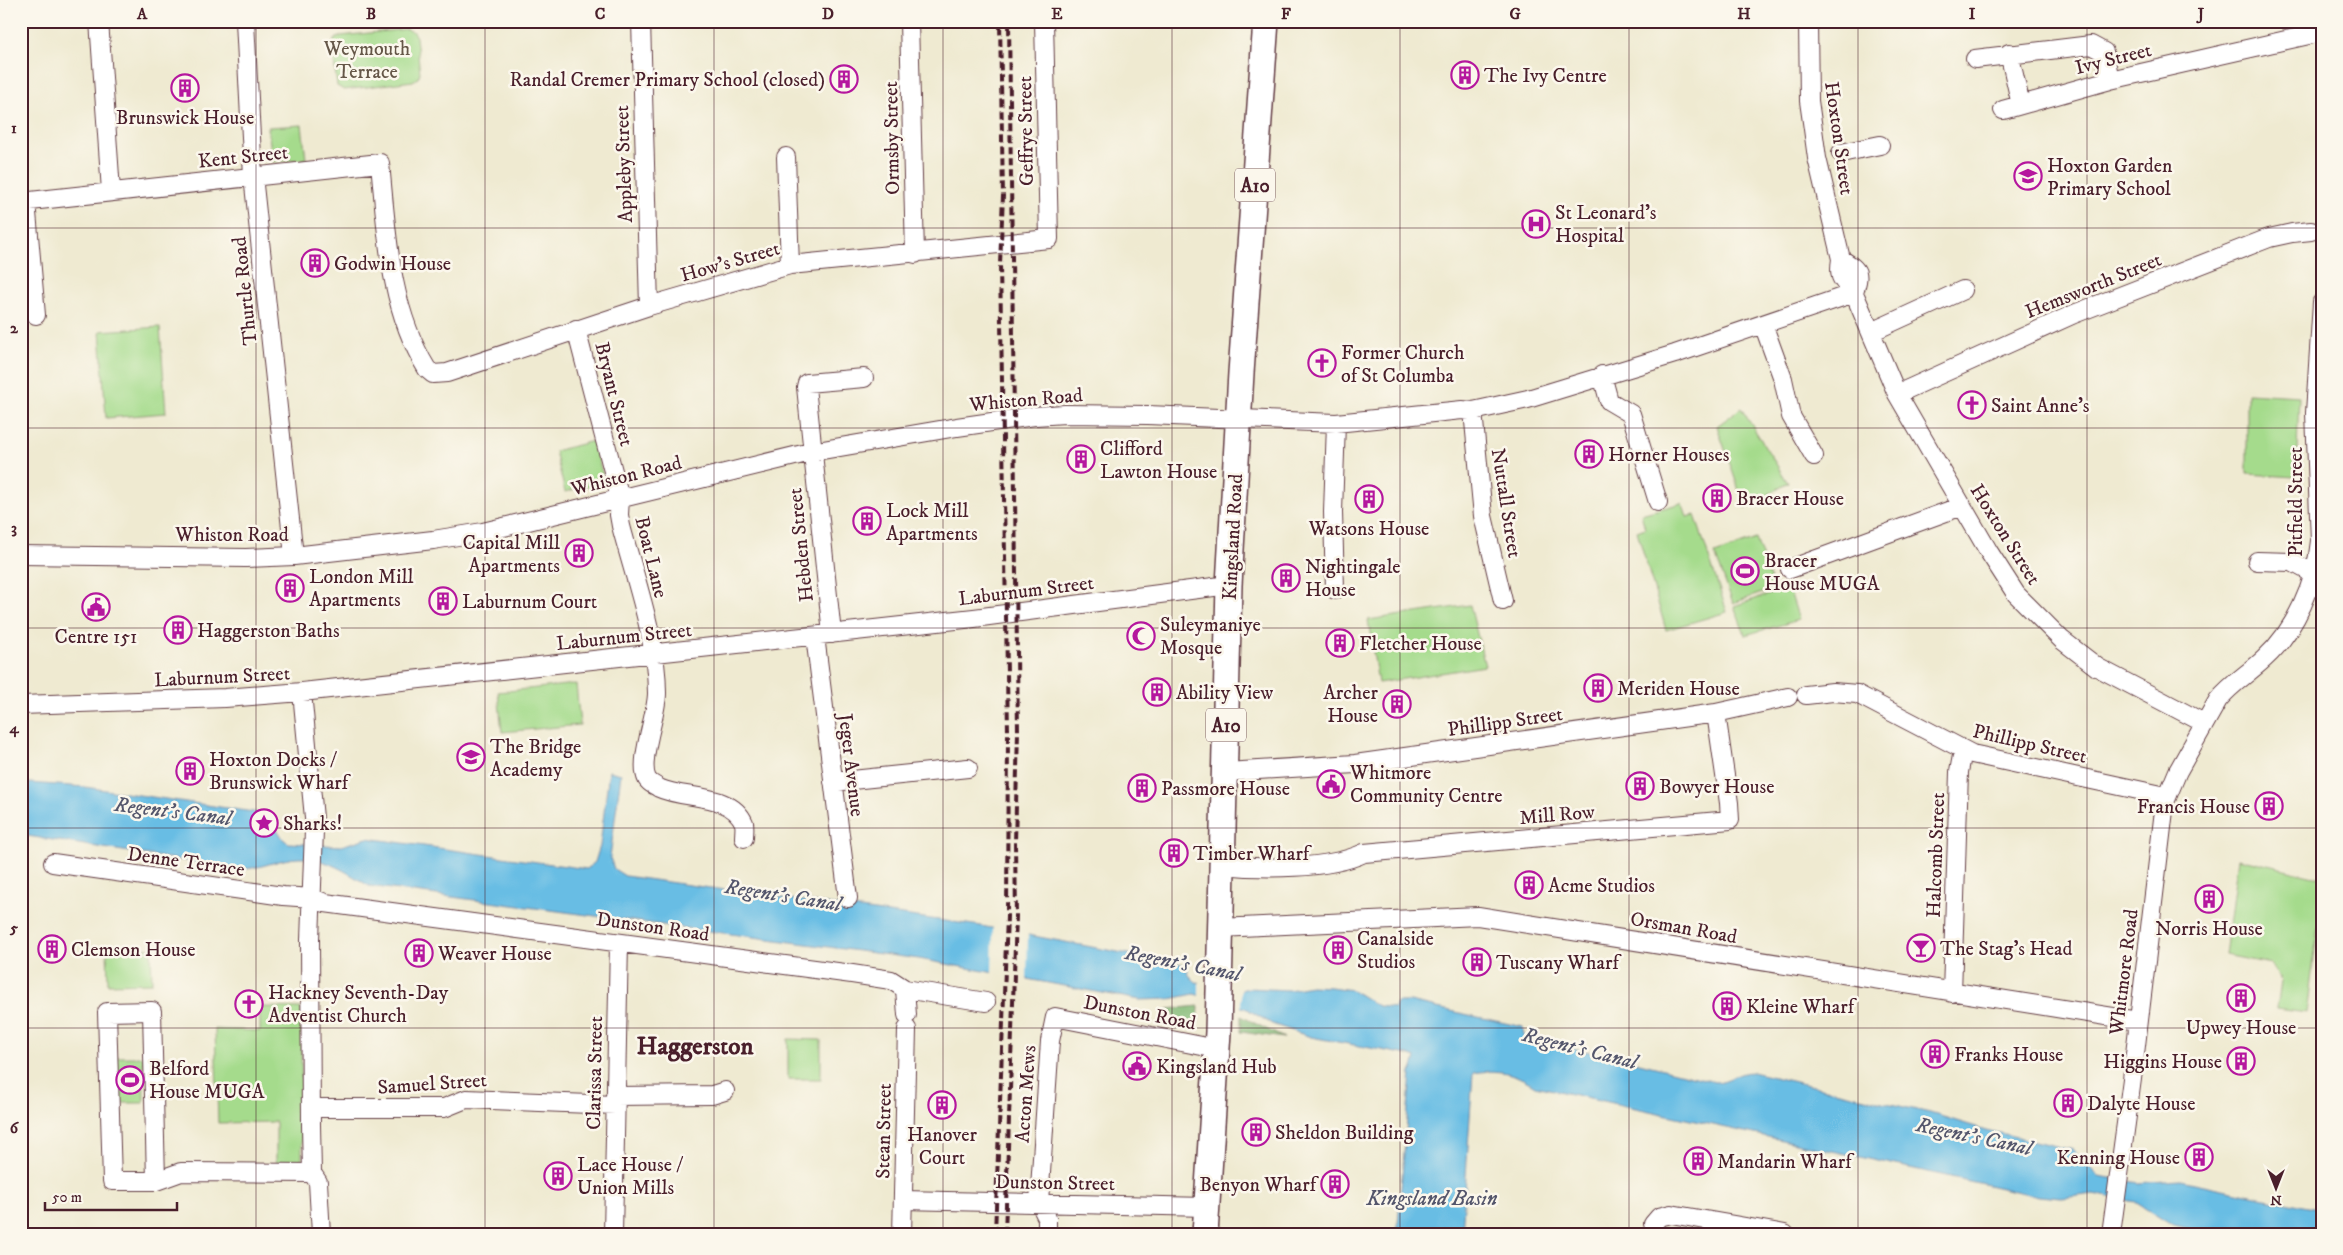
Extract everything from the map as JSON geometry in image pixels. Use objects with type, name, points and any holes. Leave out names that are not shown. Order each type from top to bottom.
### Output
[{"type":"highway","name":"Kingsland Road","points":[[1206,1234],[1218,1021],[1226,772],[1229,586],[1238,420],[1266,21]]},
{"type":"street","points":[[99,21],[111,191]]},
{"type":"street","name":"Thurtle Road","points":[[245,21],[253,176],[294,556]]},
{"type":"street","name":"Appleby Street","points":[[641,21],[649,306]]},
{"type":"street","name":"Ormsby Street","points":[[909,21],[915,254]]},
{"type":"street","name":"Geffrye Street","points":[[1044,21],[1049,239]]},
{"type":"street","name":"Hoxton Street","points":[[1808,21],[1809,101],[1817,158],[1841,259],[1838,273],[1841,280],[1854,293],[1897,394],[2016,594],[2062,640],[2097,667],[2204,724]]},
{"type":"street","name":"Ivy Street","points":[[2004,110],[2110,80],[2322,32]]},
{"type":"street","points":[[1975,59],[2009,53],[2091,45],[2104,52],[2110,80]]},
{"type":"street","points":[[2009,53],[2021,105]]},
{"type":"street","points":[[1841,153],[1880,145]]},
{"type":"street","points":[[786,157],[790,265]]},
{"type":"street","name":"Kent Street","points":[[24,201],[380,163],[386,230],[396,295],[421,359],[433,374]]},
{"type":"street","points":[[24,201],[36,315]]},
{"type":"street","name":"Hemsworth Street","points":[[1897,394],[2074,314],[2269,238],[2311,231]]},
{"type":"street","name":"How's Street","points":[[433,374],[447,373],[649,306],[790,265],[915,254],[1049,239]]},
{"type":"street","points":[[1871,332],[1963,290]]},
{"type":"street","points":[[1238,420],[1336,423],[1462,410],[1473,411],[1528,399],[1675,354],[1854,293]]},
{"type":"street","name":"Pitfield Street","points":[[2204,724],[2227,689],[2258,665],[2282,640],[2314,574],[2320,541],[2315,413],[2322,302]]},
{"type":"street","points":[[1762,324],[1783,379],[1791,416],[1814,456]]},
{"type":"street","name":"Bryant Street","points":[[576,329],[620,498]]},
{"type":"street","points":[[1602,375],[1609,401],[1631,414],[1658,502]]},
{"type":"street","name":"Hebden Street","points":[[823,635],[811,452],[805,393],[807,383],[864,378]]},
{"type":"street","name":"Nuttall Street","points":[[1473,411],[1483,516],[1503,601]]},
{"type":"street","name":"Whiston Road","points":[[21,555],[246,558],[294,556],[463,536],[811,452],[957,427],[1053,414],[1148,415],[1238,420]]},
{"type":"street","points":[[1336,423],[1332,512],[1336,590]]},
{"type":"street","name":"Boat Lane","points":[[620,498],[620,520],[656,654],[657,699],[644,765],[647,778],[650,783],[672,794],[720,802],[736,813],[744,823],[744,838]]},
{"type":"street","points":[[1790,569],[1962,506]]},
{"type":"street","points":[[2257,561],[2292,562],[2314,574]]},
{"type":"street","name":"Laburnum Street","points":[[21,705],[225,698],[302,692],[823,635],[1229,586]]},
{"type":"street","name":"Jeger Avenue","points":[[823,635],[833,782],[848,898]]},
{"type":"street","points":[[302,692],[314,824],[310,940],[312,1173],[318,1182],[321,1234]]},
{"type":"street","name":"Phillipp Street","points":[[1806,695],[1833,692],[1857,694],[1972,754],[2166,796]]},
{"type":"street","name":"Phillipp Street","points":[[1226,772],[1355,764],[1716,713],[1788,697]]},
{"type":"street","name":"Mill Row","points":[[1222,865],[1270,869],[1351,859],[1364,853],[1730,820],[1716,713]]},
{"type":"street","name":"Whitmore Road","points":[[2111,1234],[2166,796],[2204,724]]},
{"type":"street","name":"Halcomb Street","points":[[1952,993],[1959,772],[1963,750]]},
{"type":"street","points":[[833,782],[968,768]]},
{"type":"street","name":"Denne Terrace","points":[[53,863],[282,896],[312,898]]},
{"type":"street","name":"Dunston Road","points":[[312,898],[325,903],[891,980],[905,989],[986,1002]]},
{"type":"street","name":"Orsman Road","points":[[1220,928],[1478,916],[1880,979],[1952,993],[2138,1021]]},
{"type":"street","name":"Clarissa Street","points":[[613,1234],[619,942]]},
{"type":"street","name":"Stean Street","points":[[902,1234],[907,1022],[905,989]]},
{"type":"street","points":[[156,1181],[152,1011],[107,1012],[112,1181],[156,1181],[181,1172],[312,1173]]},
{"type":"street","name":"Dunston Road","points":[[1055,1016],[1217,1049]]},
{"type":"street","name":"Acton Mews","points":[[1047,1234],[1047,1218],[1039,1202],[1050,1041],[1055,1016]]},
{"type":"street","name":"Samuel Street","points":[[311,1108],[444,1108],[466,1099],[615,1101],[712,1095],[725,1091]]},
{"type":"street","name":"Dunston Street","points":[[903,1200],[1207,1207]]},
{"type":"street","points":[[1653,1224],[1659,1217],[1671,1214],[1785,1234]]},
{"type":"green space","name":"Weymouth Terrace","points":[[407,29],[413,32],[416,37],[420,73],[418,78],[413,81],[344,90],[337,86],[332,45],[335,39],[341,36]]},
{"type":"green space","points":[[302,125],[306,159],[272,162],[268,127]]},
{"type":"green space","points":[[160,327],[166,413],[106,418],[100,331]]},
{"type":"green space","points":[[2247,393],[2299,396],[2296,477],[2247,474]]},
{"type":"green space","points":[[1741,408],[1788,483],[1745,508],[1717,426]]},
{"type":"green space","points":[[593,441],[603,476],[597,477],[597,484],[565,492],[555,451]]},
{"type":"green space","points":[[1682,503],[1687,517],[1695,515],[1727,612],[1666,630],[1637,531],[1645,528],[1641,514]]},
{"type":"green space","name":"Bracer House MUGA","points":[[1756,539],[1774,589],[1733,603],[1715,554]]},
{"type":"green space","points":[[1789,588],[1799,620],[1745,635],[1734,606]]},
{"type":"green space","points":[[1470,605],[1485,666],[1378,683],[1368,620]]},
{"type":"green space","points":[[576,684],[580,725],[502,732],[498,692]]},
{"type":"green space","points":[[2238,858],[2322,878],[2322,895],[2307,1013],[2277,1009],[2281,981],[2271,964],[2225,955]]},
{"type":"green space","points":[[151,948],[152,983],[108,984],[107,949]]},
{"type":"green space","points":[[1199,1006],[1198,1023],[1177,1021],[1167,1009]]},
{"type":"green space","points":[[260,1007],[301,1008],[302,1161],[276,1162],[276,1122],[218,1123],[215,1029],[260,1031]]},
{"type":"green space","points":[[1241,1016],[1284,1038],[1241,1032]]},
{"type":"green space","points":[[788,1039],[821,1040],[821,1079],[788,1079]]},
{"type":"green space","name":"Belford House MUGA","points":[[116,1057],[143,1057],[144,1103],[117,1103]]},
{"type":"water","points":[[609,771],[621,774],[610,857],[614,869],[625,876],[981,926],[1186,965],[1189,975],[1196,982],[1240,990],[1248,988],[1289,990],[1311,986],[1352,990],[1378,1006],[1394,1008],[1397,1002],[1410,1002],[1523,1027],[1524,1038],[1627,1060],[1715,1082],[1752,1072],[1930,1113],[1986,1130],[2073,1150],[2099,1176],[2139,1183],[2180,1180],[2322,1210],[2322,1234],[2211,1234],[2170,1224],[2135,1202],[2093,1194],[2062,1198],[2038,1196],[1535,1086],[1513,1075],[1491,1071],[1473,1073],[1462,1234],[1397,1234],[1411,1073],[1416,1058],[1408,1055],[1311,1037],[1272,1024],[1245,1008],[1194,994],[1170,999],[1140,1000],[919,959],[369,886],[336,867],[309,858],[284,860],[254,868],[238,869],[21,835],[21,798],[29,783],[85,787],[267,814],[284,840],[289,843],[341,846],[367,838],[587,869],[595,862],[600,846]]},
{"type":"pier","points":[[993,926],[1028,932],[1027,980],[992,974]]},
{"type":"pier","points":[[1199,980],[1241,987],[1241,1010],[1199,998]]},
{"type":"railway","points":[[995,1234],[1007,916],[1008,732],[1000,264],[1003,196],[1000,21]]},
{"type":"railway","points":[[1005,1234],[1016,916],[1015,842],[1018,732],[1009,21]]},
{"type":"place","name":"The Ivy Centre","points":[[1465,75]]},
{"type":"place","name":"Randal Cremer Primary School (closed)","points":[[844,79]]},
{"type":"place","name":"Brunswick House","points":[[185,88]]},
{"type":"place","name":"Hoxton Garden Primary School","points":[[2028,176]]},
{"type":"place","name":"St Leonard's Hospital","points":[[1536,224]]},
{"type":"place","name":"Godwin House","points":[[315,263]]},
{"type":"place","name":"Former Church of St Columba","points":[[1322,363]]},
{"type":"place","name":"Saint Anne's","points":[[1972,405]]},
{"type":"place","name":"Horner Houses","points":[[1589,454]]},
{"type":"place","name":"Clifford Lawton House","points":[[1081,459]]},
{"type":"place","name":"Bracer House","points":[[1717,498]]},
{"type":"place","name":"Watsons House","points":[[1369,499]]},
{"type":"place","name":"Lock Mill Apartments","points":[[867,521]]},
{"type":"place","name":"Capital Mill Apartments","points":[[579,553]]},
{"type":"place","name":"Bracer House MUGA","points":[[1745,571]]},
{"type":"place","name":"Nightingale House","points":[[1286,578]]},
{"type":"place","name":"London Mill Apartments","points":[[290,588]]},
{"type":"place","name":"Laburnum Court","points":[[443,601]]},
{"type":"place","name":"Centre 151","points":[[96,607]]},
{"type":"place","name":"Haggerston Baths","points":[[178,630]]},
{"type":"place","name":"Suleymaniye Mosque","points":[[1141,636]]},
{"type":"place","name":"Fletcher House","points":[[1340,643]]},
{"type":"place","name":"Meriden House","points":[[1598,688]]},
{"type":"place","name":"Ability View","points":[[1157,692]]},
{"type":"place","name":"Archer House","points":[[1397,704]]},
{"type":"place","name":"The Bridge Academy","points":[[471,757]]},
{"type":"place","name":"Hoxton Docks / Brunswick Wharf","points":[[190,771]]},
{"type":"place","name":"Whitmore Community Centre","points":[[1331,784]]},
{"type":"place","name":"Bowyer House","points":[[1640,786]]},
{"type":"place","name":"Passmore House","points":[[1142,788]]},
{"type":"place","name":"Francis House","points":[[2269,806]]},
{"type":"place","name":"Sharks!","points":[[264,823]]},
{"type":"place","name":"Timber Wharf","points":[[1174,853]]},
{"type":"place","name":"Acme Studios","points":[[1529,885]]},
{"type":"place","name":"Norris House","points":[[2209,899]]},
{"type":"place","name":"The Stag's Head","points":[[1921,948]]},
{"type":"place","name":"Clemson House","points":[[52,949]]},
{"type":"place","name":"Canalside Studios","points":[[1338,950]]},
{"type":"place","name":"Weaver House","points":[[419,953]]},
{"type":"place","name":"Tuscany Wharf","points":[[1477,962]]},
{"type":"place","name":"Upwey House","points":[[2241,998]]},
{"type":"place","name":"Hackney Seventh-Day Adventist Church","points":[[249,1004]]},
{"type":"place","name":"Kleine Wharf","points":[[1727,1006]]},
{"type":"place","name":"Franks House","points":[[1935,1054]]},
{"type":"place","name":"Higgins House","points":[[2241,1061]]},
{"type":"place","name":"Kingsland Hub","points":[[1137,1066]]},
{"type":"place","name":"Belford House MUGA","points":[[130,1080]]},
{"type":"place","name":"Dalyte House","points":[[2068,1103]]},
{"type":"place","name":"Hanover Court","points":[[942,1105]]},
{"type":"place","name":"Sheldon Building","points":[[1256,1132]]},
{"type":"place","name":"Kenning House","points":[[2199,1157]]},
{"type":"place","name":"Mandarin Wharf","points":[[1698,1161]]},
{"type":"place","name":"Lace House / Union Mills","points":[[558,1176]]},
{"type":"place","name":"Benyon Wharf","points":[[1335,1184]]},
{"type":"district","name":"Haggerston","points":[[695,1045]]},
{"type":"water label","name":"Regent's Canal","points":[[173,811]]},
{"type":"water label","name":"Regent's Canal","points":[[783,895]]},
{"type":"water label","name":"Regent's Canal","points":[[1183,963]]},
{"type":"water label","name":"Regent's Canal","points":[[1580,1048]]},
{"type":"water label","name":"Regent's Canal","points":[[1974,1136]]},
{"type":"water label","name":"Kingsland Basin","points":[[1432,1198]]}]
